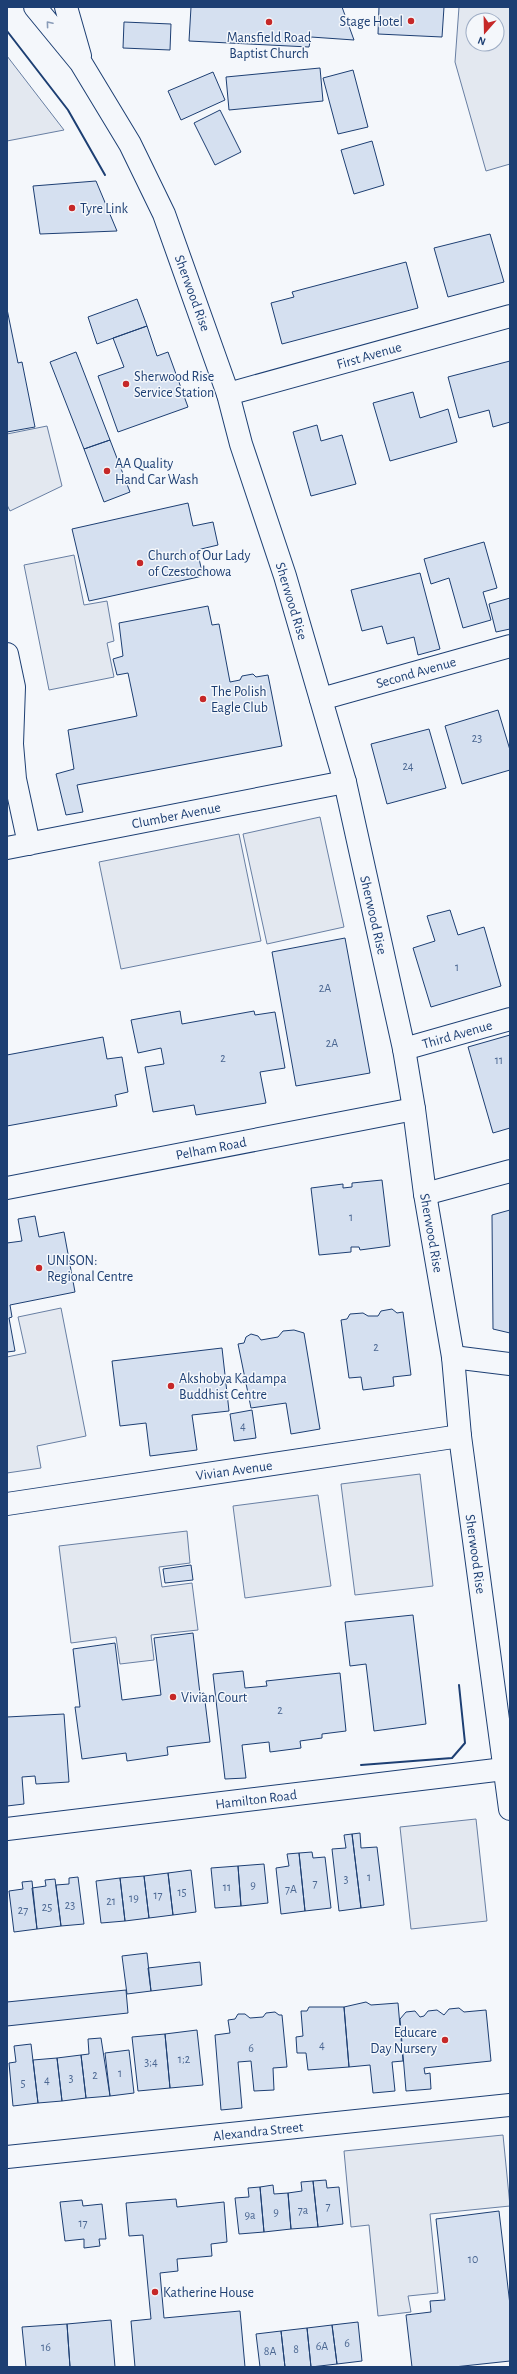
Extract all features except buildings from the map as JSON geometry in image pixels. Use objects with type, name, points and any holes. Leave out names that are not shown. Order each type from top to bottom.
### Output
[{"type":"street","name":"Sherwood Rise","points":[[35,7],[82,63],[130,144],[164,214],[228,394],[241,444],[285,576],[345,782],[404,1049],[414,1109],[425,1194],[452,1357],[460,1436],[504,1730],[504,1769],[510,1809]]},
{"type":"street","name":"Sherwood Rise","points":[[66,7],[82,63]]},
{"type":"street","name":"First Avenue","points":[[228,394],[510,316]]},
{"type":"street","name":"Second Avenue","points":[[321,698],[510,646]]},
{"type":"street","points":[[7,654],[14,687],[12,744],[15,779],[29,844]]},
{"type":"street","name":"Clumber Avenue","points":[[7,848],[345,782]]},
{"type":"street","name":"Third Avenue","points":[[404,1049],[510,1019]]},
{"type":"street","name":"Pelham Road","points":[[7,1188],[414,1109]]},
{"type":"street","points":[[425,1194],[510,1171]]},
{"type":"street","points":[[452,1357],[510,1364]]},
{"type":"street","name":"Vivian Avenue","points":[[7,1504],[460,1436]]},
{"type":"street","name":"Hamilton Road","points":[[7,1829],[504,1769]]},
{"type":"street","name":"Alexandra Street","points":[[7,2157],[510,2105]]},
{"type":"shaded area","points":[[459,7],[510,7],[510,164],[486,171],[455,62]]},
{"type":"shaded area","points":[[7,56],[64,130],[7,141]]},
{"type":"shaded area","points":[[47,426],[62,486],[10,511],[7,505],[7,434]]},
{"type":"shaded area","points":[[74,555],[84,605],[107,601],[114,641],[107,643],[114,677],[49,690],[24,565]]},
{"type":"shaded area","points":[[320,817],[344,927],[267,944],[243,834]]},
{"type":"shaded area","points":[[239,834],[261,941],[121,969],[99,862]]},
{"type":"shaded area","points":[[61,1308],[86,1436],[37,1446],[41,1468],[7,1473],[7,1357],[26,1353],[18,1317]]},
{"type":"shaded area","points":[[420,1474],[433,1586],[355,1595],[341,1484]]},
{"type":"shaded area","points":[[318,1495],[331,1586],[245,1598],[233,1506]]},
{"type":"shaded area","points":[[187,1531],[190,1563],[159,1567],[162,1587],[192,1583],[198,1630],[151,1635],[154,1660],[120,1664],[116,1637],[71,1643],[59,1546]]},
{"type":"shaded area","points":[[476,1819],[487,1921],[411,1929],[400,1827]]},
{"type":"shaded area","points":[[503,2135],[510,2206],[430,2214],[438,2293],[408,2296],[411,2312],[378,2316],[369,2225],[351,2227],[344,2151]]},
{"type":"wall","points":[[7,31],[68,110],[105,175]]},
{"type":"wall","points":[[361,1765],[452,1758],[465,1743],[459,1685]]},
{"type":"place","name":"Stage Hotel","points":[[411,21]]},
{"type":"place","name":"Mansfield Road Baptist Church","points":[[269,22]]},
{"type":"place","name":"Tyre Link","points":[[72,208]]},
{"type":"place","name":"Sherwood Rise Service Station","points":[[126,384]]},
{"type":"place","name":"AA Quality Hand Car Wash","points":[[107,471]]},
{"type":"place","name":"Church of Our Lady of Czestochowa","points":[[140,563]]},
{"type":"place","name":"The Polish Eagle Club","points":[[203,699]]},
{"type":"place","name":"UNISON: Regional Centre","points":[[39,1268]]},
{"type":"place","name":"Akshobya Kadampa Buddhist Centre","points":[[171,1386]]},
{"type":"place","name":"Vivian Court","points":[[173,1697]]},
{"type":"place","name":"Educare Day Nursery","points":[[445,2040]]},
{"type":"place","name":"Katherine House","points":[[155,2292]]}]
